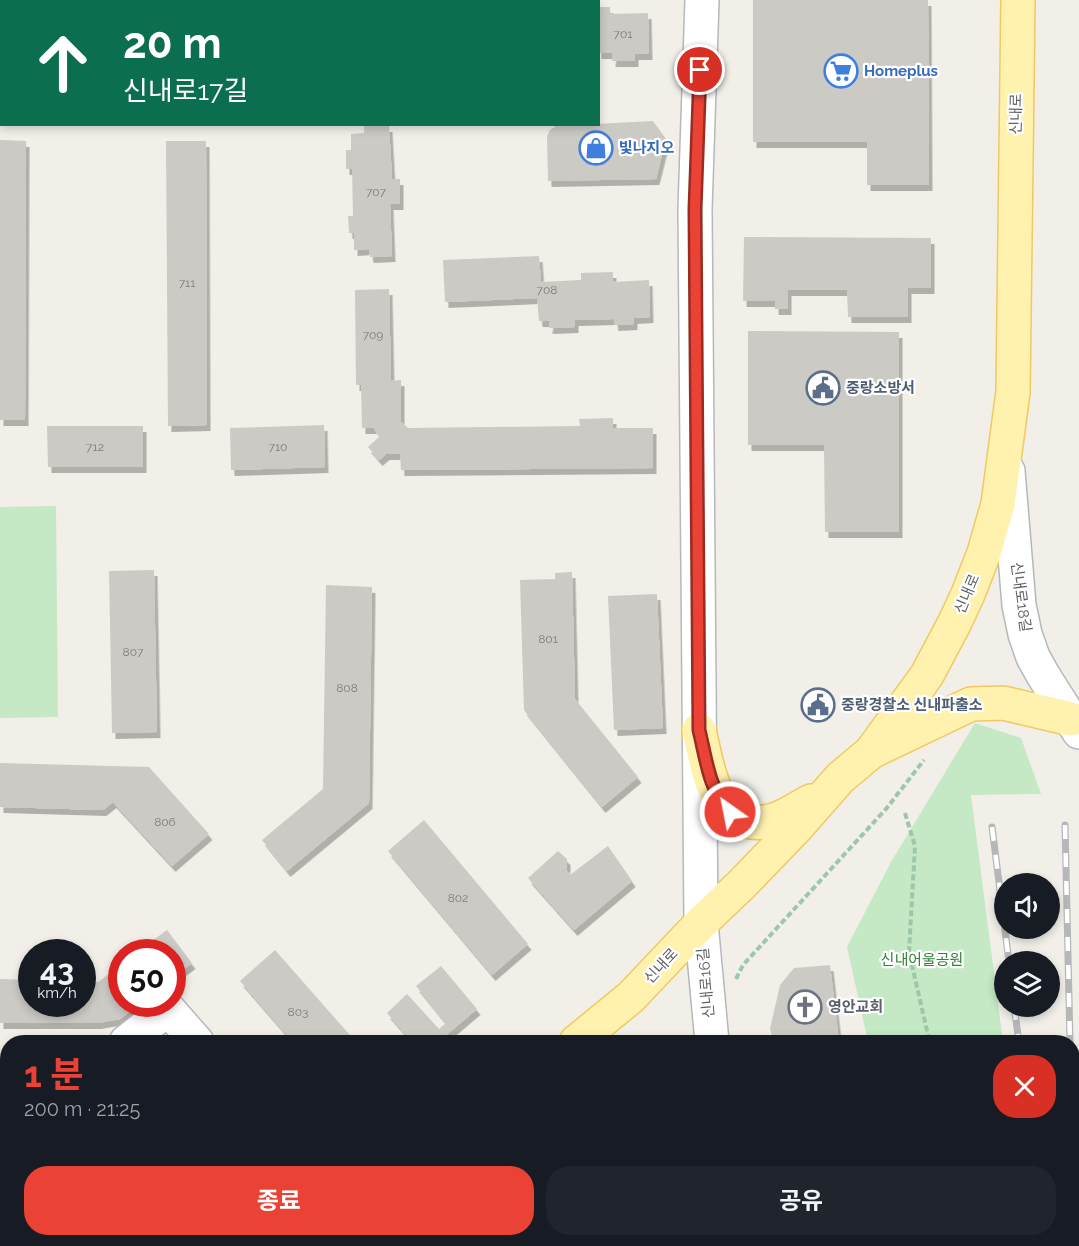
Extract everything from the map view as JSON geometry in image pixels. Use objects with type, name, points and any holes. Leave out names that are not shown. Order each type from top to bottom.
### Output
[{"type":"main road","name":"신내로","points":[[585,1035],[632,997],[701,923],[798,826],[840,778],[871,752],[927,675],[968,594],[984,553],[998,504],[1013,392],[1018,0]]},
{"type":"main road","points":[[871,752],[971,704],[1003,703],[1075,726]]},
{"type":"main road","points":[[699,730],[708,769],[716,791],[724,806],[735,816],[750,821],[774,820],[829,791]]},
{"type":"street","name":"신내로16길","points":[[702,0],[695,209],[699,730],[701,923],[711,1035]]},
{"type":"street","name":"신내로18길","points":[[1006,448],[1019,605],[1025,634],[1033,657],[1075,726]]},
{"type":"street","points":[[135,1035],[168,1009],[191,1035]]},
{"type":"path","points":[[734,984],[743,965],[886,809],[930,752]]},
{"type":"path","points":[[905,813],[915,846],[909,952],[928,1035]]},
{"type":"green space","points":[[56,506],[58,717],[0,718],[0,507]]},
{"type":"green space","name":"신내어울공원","points":[[975,723],[1021,738],[1041,794],[971,795],[994,973],[994,1017],[1000,1017],[1002,1035],[866,1035],[847,947],[891,862]]},
{"type":"building","name":"Homeplus","points":[[753,0],[928,0],[929,185],[867,185],[867,142],[753,142]]},
{"type":"building","points":[[600,7],[610,7],[610,14],[648,13],[649,54],[635,54],[635,61],[612,61],[613,53],[600,53]]},
{"type":"building","points":[[653,121],[666,139],[656,179],[548,181],[547,136],[550,130],[556,126],[600,126],[600,124]]},
{"type":"building","points":[[364,126],[389,126],[392,179],[400,179],[400,204],[390,204],[392,256],[370,257],[369,249],[354,250],[354,233],[349,233],[348,216],[353,216],[352,169],[346,169],[346,150],[351,150],[351,134],[364,133]]},
{"type":"building","points":[[0,140],[26,141],[25,420],[0,420]]},
{"type":"building","points":[[166,141],[206,141],[207,425],[168,426]]},
{"type":"building","points":[[744,237],[931,238],[931,288],[908,288],[908,317],[848,317],[847,290],[788,290],[788,309],[775,309],[775,301],[743,301]]},
{"type":"building","points":[[539,256],[541,282],[581,280],[581,273],[613,272],[613,282],[649,280],[650,317],[634,318],[634,324],[615,325],[614,319],[575,320],[575,327],[549,328],[550,321],[539,321],[537,298],[445,302],[443,260]]},
{"type":"building","points":[[389,289],[391,381],[401,380],[401,422],[408,428],[580,426],[579,419],[613,418],[613,428],[653,428],[653,468],[401,470],[400,454],[386,454],[379,460],[368,447],[379,437],[374,428],[362,428],[361,385],[356,385],[355,290]]},
{"type":"building","name":"중랑소방서","points":[[748,331],[899,332],[899,532],[825,532],[824,445],[748,445]]},
{"type":"building","points":[[324,425],[325,467],[231,470],[230,428]]},
{"type":"building","points":[[47,426],[143,426],[143,467],[48,467]]},
{"type":"building","points":[[154,570],[157,732],[112,733],[109,571]]},
{"type":"building","points":[[572,572],[575,699],[638,777],[602,807],[524,710],[520,580],[555,579],[555,573]]},
{"type":"building","points":[[326,585],[372,587],[369,803],[287,871],[262,840],[323,789]]},
{"type":"building","points":[[657,594],[663,728],[614,730],[608,596]]},
{"type":"building","points":[[0,763],[149,767],[209,834],[172,866],[113,802],[103,810],[0,807]]},
{"type":"building","points":[[424,820],[528,944],[492,975],[388,851]]},
{"type":"building","points":[[608,846],[632,881],[574,930],[528,878],[558,851],[567,859],[566,870],[570,875]]},
{"type":"building","points":[[167,930],[174,939],[155,939]]},
{"type":"building","points":[[275,950],[350,1035],[287,1035],[240,981]]},
{"type":"building","points":[[186,955],[192,963],[186,968]]},
{"type":"building","name":"영안교회","points":[[830,965],[838,1035],[772,1035],[770,1029],[780,985],[794,968]]},
{"type":"building","points":[[441,966],[477,1009],[446,1035],[406,1035],[387,1013],[407,994],[439,1029],[446,1023],[416,986]]},
{"type":"building","points":[[108,974],[108,1017],[123,1017],[120,1019],[98,1023],[0,1023],[0,979],[18,980],[18,1017],[96,1017],[96,982]]},
{"type":"railway","points":[[1065,825],[1070,1035]]},
{"type":"railway","points":[[992,827],[1008,951]]},
{"type":"railway","points":[[1016,1017],[1018,1035]]},
{"type":"place","name":"Homeplus","points":[[841,71]]},
{"type":"place","name":"빛나지오","points":[[596,148]]},
{"type":"place","name":"중랑소방서","points":[[823,388]]},
{"type":"place","name":"중랑경찰소 신내파출소","points":[[818,705]]},
{"type":"place","name":"영안교회","points":[[805,1007]]},
{"type":"route","points":[[700,70],[695,209],[699,730],[711,779],[721,802],[730,812]]}]
